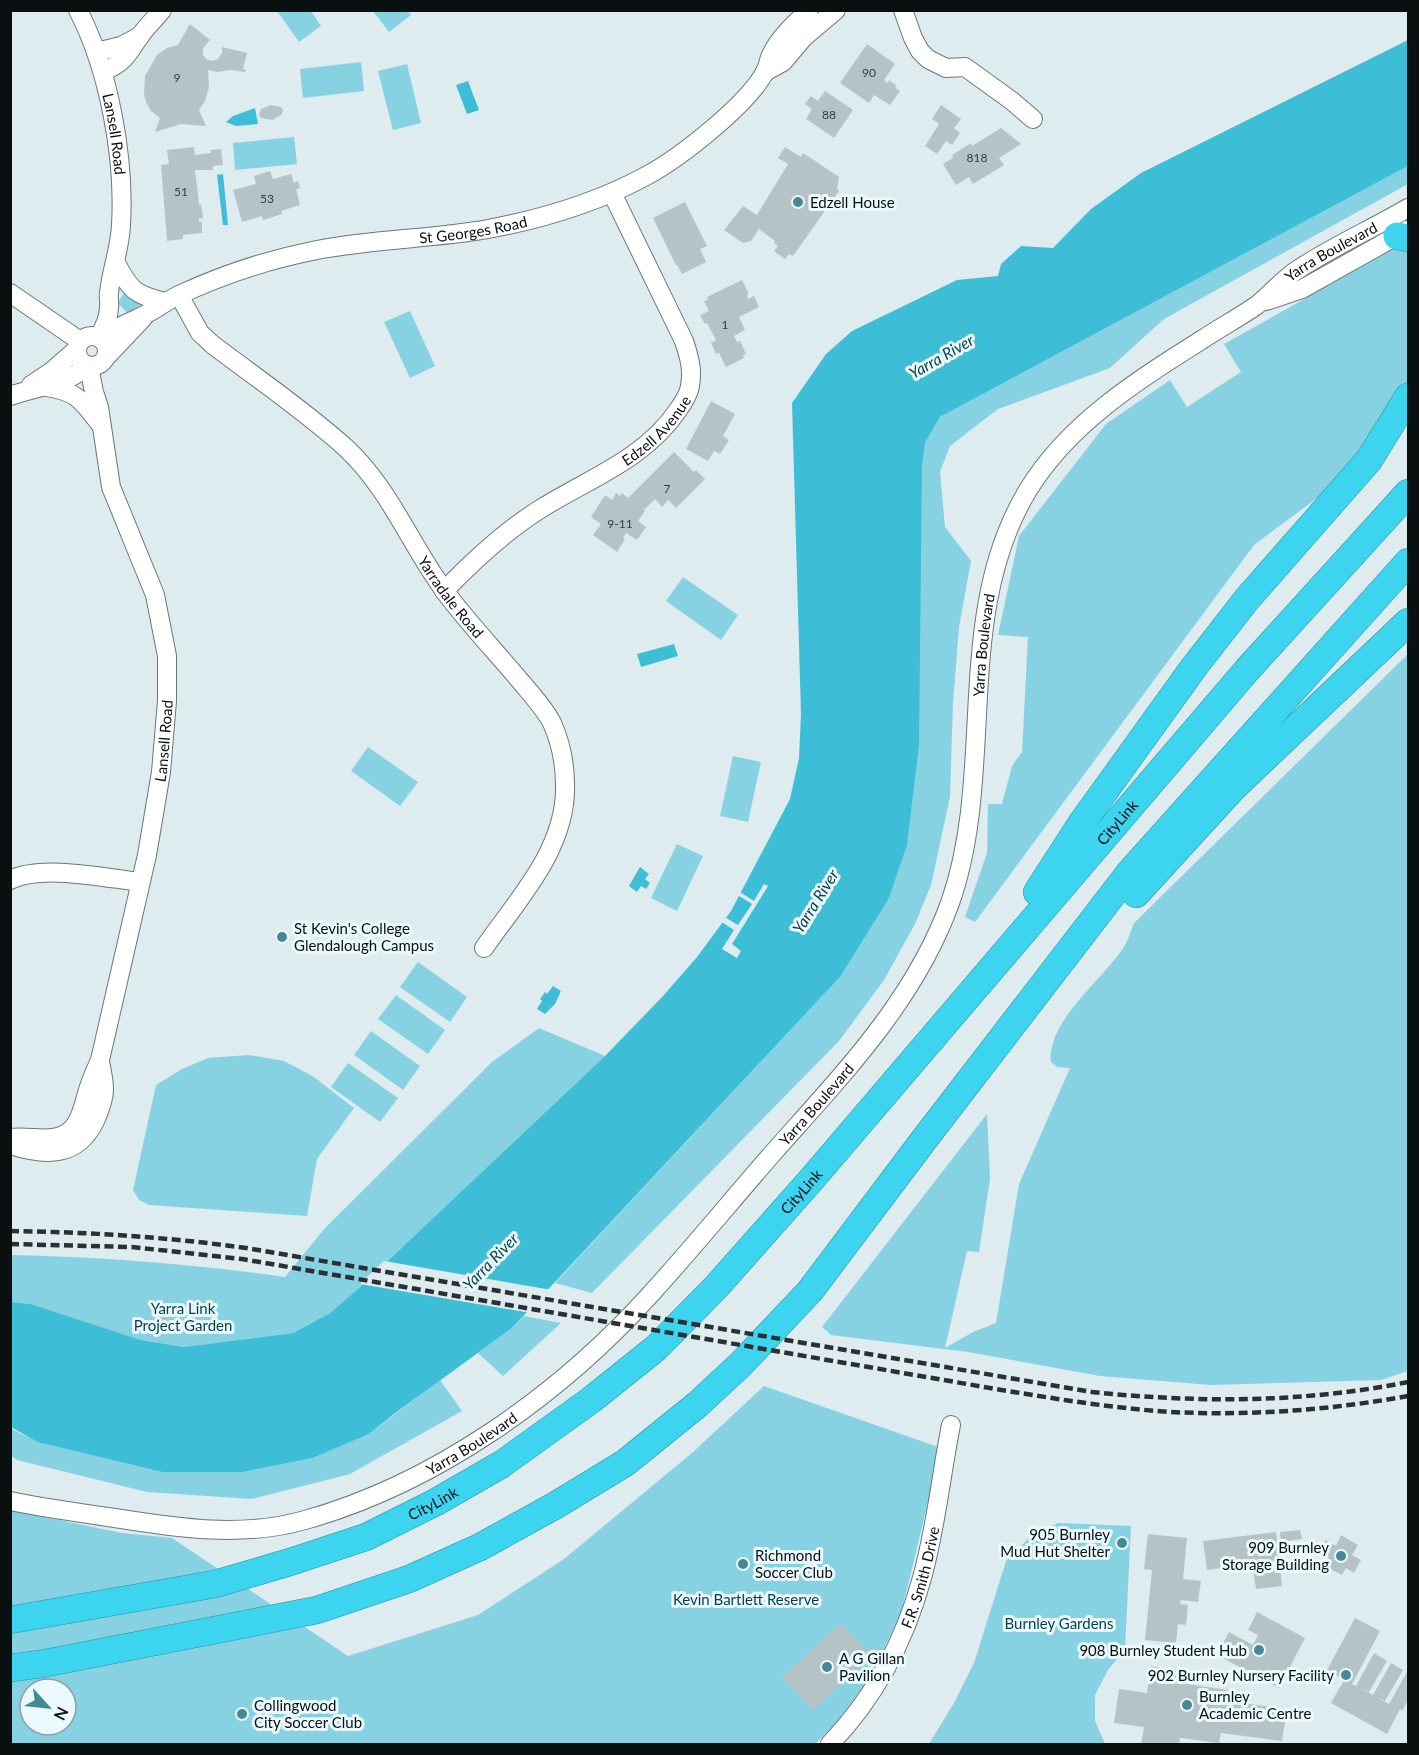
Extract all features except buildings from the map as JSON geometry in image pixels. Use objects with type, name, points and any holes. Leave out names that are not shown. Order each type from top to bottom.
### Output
[{"type":"highway","points":[[968,996],[1082,824],[1188,676],[1247,599],[1369,459],[1408,397]]},
{"type":"highway","name":"CityLink","points":[[10,1620],[215,1584],[366,1537],[436,1502],[502,1464],[591,1400],[663,1340],[717,1286],[803,1189],[1247,670],[1408,493]]},
{"type":"highway","points":[[10,1668],[317,1610],[409,1578],[480,1547],[556,1505],[625,1462],[698,1404],[741,1364],[810,1291],[1130,872],[1408,562]]},
{"type":"highway","points":[[923,1141],[1142,887],[1233,788],[1408,622]]},
{"type":"street","name":"Lansell Road","points":[[78,10],[103,72],[120,169],[121,227],[116,263],[109,294],[100,305],[89,340]]},
{"type":"street","points":[[103,72],[125,59],[140,36],[162,10]]},
{"type":"street","name":"St Georges Road","points":[[16,394],[47,387],[74,376],[97,362],[147,314],[172,298],[223,277],[317,250],[486,229],[525,221],[612,193],[649,175],[722,120],[747,95],[765,72],[771,55],[783,38],[809,10]]},
{"type":"street","name":"St Georges Road","points":[[765,72],[783,62],[804,37],[836,10]]},
{"type":"street","points":[[903,10],[913,38],[928,59],[946,68],[965,67],[1033,119]]},
{"type":"street","points":[[96,52],[121,46],[140,36]]},
{"type":"street","name":"Edzell Avenue","points":[[444,591],[468,567],[528,517],[627,460],[650,442],[671,420],[690,388],[691,365],[684,341],[612,193]]},
{"type":"street","name":"Yarra Boulevard","points":[[10,1501],[189,1528],[226,1530],[264,1528],[302,1521],[398,1484],[445,1460],[508,1420],[583,1361],[645,1301],[863,1050],[893,1011],[928,953],[949,904],[967,841],[975,765],[982,633],[992,577],[1008,529],[1027,491],[1059,448],[1100,410],[1167,362],[1258,304],[1293,273],[1408,208]]},
{"type":"street","name":"Yarra Boulevard","points":[[1258,304],[1302,289],[1405,234]]},
{"type":"street","points":[[116,263],[127,284],[133,290],[143,296],[172,298]]},
{"type":"street","points":[[10,293],[89,340],[107,345],[97,362],[79,359],[89,340]]},
{"type":"street","name":"Yarradale Road","points":[[172,298],[200,333],[213,345],[300,410],[347,450],[388,498],[444,591],[473,628],[534,697],[552,722],[564,757],[566,787],[563,811],[553,842],[540,868],[484,948]]},
{"type":"street","name":"St Georges Road","points":[[16,394],[52,371],[89,340],[147,314]]},
{"type":"street","name":"Lansell Road","points":[[65,1142],[82,1113],[100,1060],[140,882],[161,772],[167,701],[167,656],[155,595],[111,487],[94,392],[97,362]]},
{"type":"street","points":[[47,387],[62,389],[74,395],[100,416]]},
{"type":"street","points":[[10,880],[20,875],[42,872],[140,882]]},
{"type":"street","points":[[10,1138],[25,1136],[55,1138],[65,1142]]},
{"type":"street","points":[[10,1145],[45,1152],[65,1142]]},
{"type":"street","name":"F.R. Smith Drive","points":[[830,1744],[869,1697],[893,1654],[912,1612],[922,1576],[951,1425]]},
{"type":"green space","points":[[277,11],[311,11],[321,26],[299,42]]},
{"type":"green space","points":[[373,11],[408,11],[411,15],[389,32]]},
{"type":"green space","points":[[361,62],[364,91],[303,98],[300,69]]},
{"type":"green space","points":[[407,64],[421,123],[393,130],[378,71]]},
{"type":"green space","points":[[294,137],[297,164],[235,170],[233,143]]},
{"type":"green space","points":[[1408,166],[1408,184],[1164,319],[1110,368],[998,409],[950,446],[940,472],[945,527],[971,561],[959,627],[953,703],[950,797],[931,885],[915,924],[884,980],[839,1041],[592,1293],[555,1283],[840,977],[925,443],[940,417]]},
{"type":"green space","points":[[1408,241],[1408,395],[1332,487],[1254,545],[975,922],[965,917],[987,853],[988,804],[1002,804],[1012,766],[1022,752],[1028,637],[998,635],[1019,536],[1106,424],[1170,380],[1187,407],[1241,372],[1224,344]]},
{"type":"green space","points":[[126,289],[143,303],[127,313],[118,303]]},
{"type":"green space","points":[[410,311],[435,366],[410,378],[384,322]]},
{"type":"green space","points":[[683,577],[738,615],[721,640],[666,601]]},
{"type":"green space","points":[[1408,654],[1408,1371],[1381,1380],[1211,1385],[1100,1376],[968,1352],[831,1335],[822,1327],[987,1114],[990,1179],[979,1252],[967,1251],[945,1348],[973,1332],[996,1323],[1019,1184],[1070,1068],[1057,1067],[1051,1062],[1052,1047],[1067,1015],[1116,958],[1134,923]]},
{"type":"green space","points":[[368,747],[418,782],[400,806],[351,771]]},
{"type":"green space","points":[[733,756],[761,762],[748,822],[720,816]]},
{"type":"green space","points":[[677,844],[703,856],[677,911],[651,898]]},
{"type":"green space","points":[[418,962],[467,997],[450,1022],[400,987]]},
{"type":"green space","points":[[396,995],[445,1030],[428,1054],[378,1019]]},
{"type":"green space","name":"Yarra Link Project Garden","points":[[539,1028],[605,1056],[359,1288],[330,1313],[293,1333],[184,1347],[141,1340],[31,1304],[11,1302],[11,1255],[148,1262],[285,1277],[325,1228],[492,1062]]},
{"type":"green space","points":[[371,1031],[420,1066],[403,1090],[354,1055]]},
{"type":"green space","points":[[249,1055],[284,1061],[314,1077],[354,1108],[317,1159],[307,1216],[149,1205],[139,1200],[133,1190],[156,1085],[182,1069],[208,1058]]},
{"type":"green space","points":[[348,1063],[398,1098],[380,1122],[331,1087]]},
{"type":"green space","points":[[524,1316],[561,1323],[503,1376],[478,1353],[512,1328]]},
{"type":"green space","points":[[440,1380],[462,1411],[350,1474],[252,1499],[147,1492],[17,1460],[11,1456],[10,1428],[37,1442],[162,1472],[243,1472],[313,1458],[369,1434]]},
{"type":"green space","name":"Kevin Bartlett Reserve","points":[[764,1386],[941,1448],[902,1610],[872,1675],[836,1723],[815,1744],[11,1744],[10,1510],[122,1533],[172,1538],[348,1656],[478,1615],[564,1559],[692,1453]]},
{"type":"green space","name":"Burnley Gardens","points":[[1058,1523],[1131,1526],[1125,1649],[1108,1670],[1095,1695],[1095,1721],[1105,1744],[929,1744],[954,1703],[974,1663],[1006,1561],[1031,1536]]},
{"type":"water","name":"Yarra River","points":[[1408,40],[1408,166],[940,417],[925,443],[922,466],[919,745],[907,845],[889,898],[840,977],[512,1328],[369,1434],[313,1458],[243,1472],[162,1472],[37,1442],[11,1427],[11,1302],[31,1304],[141,1340],[184,1347],[293,1333],[330,1313],[359,1288],[605,1056],[697,957],[731,911],[790,799],[799,758],[801,714],[792,403],[826,354],[852,331],[957,280],[998,276],[1001,264],[1021,246],[1053,248],[1091,209],[1141,173]]},
{"type":"water","points":[[468,81],[479,110],[467,114],[456,85]]},
{"type":"water","points":[[255,108],[258,124],[236,126],[226,122],[233,116]]},
{"type":"water","points":[[223,174],[228,225],[223,225],[217,175]]},
{"type":"water","points":[[674,644],[678,656],[641,667],[637,654]]},
{"type":"water","points":[[640,867],[649,874],[645,879],[650,883],[646,889],[641,886],[637,892],[629,886]]},
{"type":"water","points":[[553,986],[561,991],[555,1004],[545,1014],[537,1009],[542,1001],[540,999]]},
{"type":"pier","points":[[764,884],[768,886],[732,944],[741,951],[737,958],[722,949],[734,930],[720,921],[723,916],[738,925],[752,904],[736,894],[738,891],[754,901]]},
{"type":"pier","points":[[384,1261],[552,1290],[531,1313],[360,1284]]},
{"type":"railway","points":[[10,1231],[128,1236],[246,1248],[1092,1392],[1172,1398],[1251,1399],[1329,1394],[1408,1382]]},
{"type":"railway","points":[[10,1244],[132,1247],[242,1259],[990,1388],[1125,1408],[1201,1413],[1261,1412],[1349,1405],[1408,1396]]},
{"type":"place","name":"Edzell House","points":[[798,202]]},
{"type":"place","name":"St Kevin's College Glendalough Campus","points":[[282,937]]},
{"type":"place","name":"905 Burnley Mud Hut Shelter","points":[[1122,1543]]},
{"type":"place","name":"909 Burnley Storage Building","points":[[1341,1556]]},
{"type":"place","name":"Richmond Soccer Club","points":[[743,1564]]},
{"type":"place","name":"908 Burnley Student Hub","points":[[1259,1650]]},
{"type":"place","name":"A G Gillan Pavilion","points":[[827,1667]]},
{"type":"place","name":"902 Burnley Nursery Facility","points":[[1346,1675]]},
{"type":"place","name":"Burnley Academic Centre","points":[[1187,1705]]},
{"type":"place","name":"Collingwood City Soccer Club","points":[[242,1714]]}]
